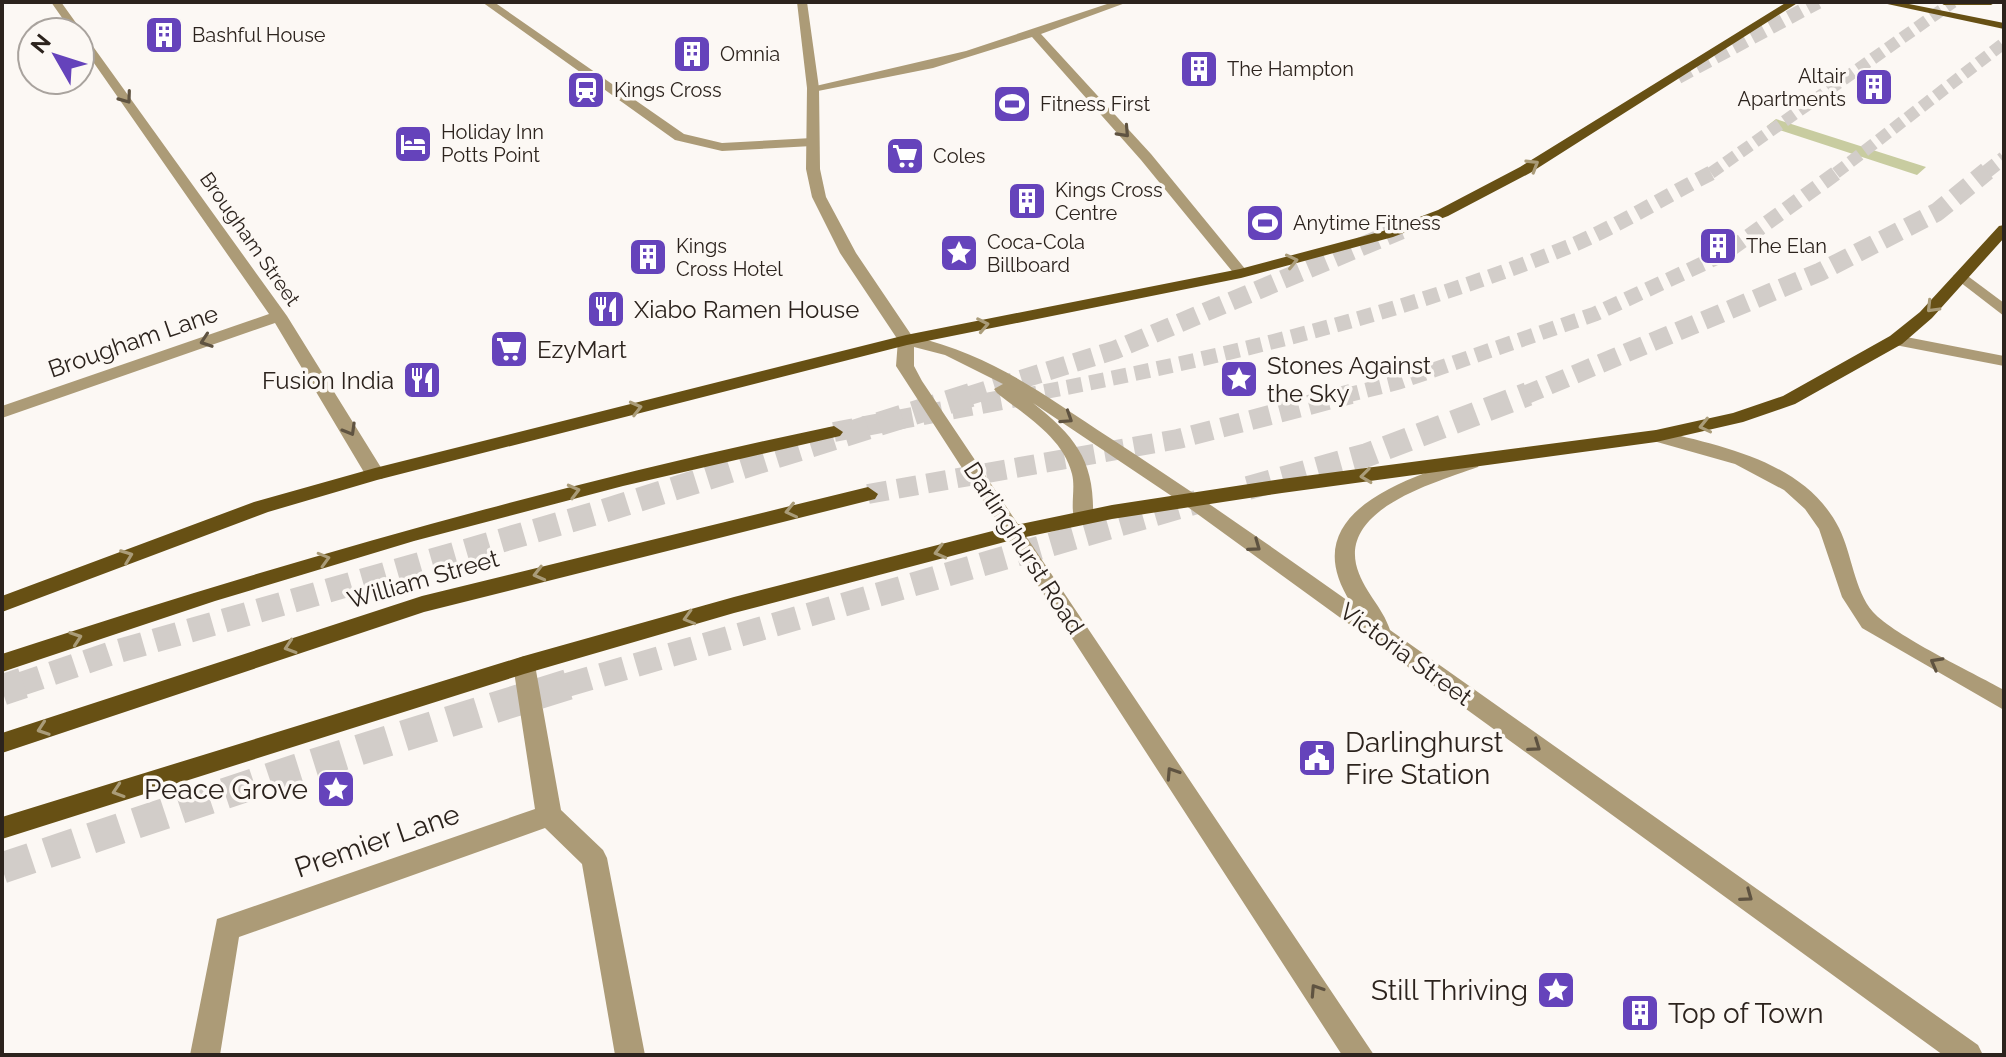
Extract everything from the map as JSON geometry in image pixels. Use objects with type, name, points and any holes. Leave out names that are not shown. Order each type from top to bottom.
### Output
[{"type":"main road","points":[[2,604],[261,507],[375,474],[906,340],[1241,273],[1388,234],[1485,193],[1794,2]]},
{"type":"main road","points":[[1883,2],[2004,26]]},
{"type":"main road","points":[[1930,2],[2004,16]]},
{"type":"main road","points":[[1944,2],[1991,2]]},
{"type":"main road","points":[[2,828],[524,665],[734,605],[1016,532],[1192,500],[1656,436],[1737,418],[1789,400],[1896,340],[1926,315],[2004,229]]},
{"type":"main road","name":"William Street","points":[[2,663],[306,564],[482,515],[679,463],[834,432]]},
{"type":"main road","name":"William Street","points":[[2,743],[422,604],[868,494]]},
{"type":"street","points":[[487,2],[680,137],[722,147],[812,142]]},
{"type":"street","name":"Darlinghurst Road","points":[[802,2],[813,88],[812,142],[819,197],[831,224],[906,340],[905,366],[1359,1055]]},
{"type":"street","points":[[1078,2],[1099,10]]},
{"type":"street","points":[[813,88],[908,73],[1123,2]]},
{"type":"street","points":[[1034,33],[1146,157],[1241,273]]},
{"type":"street","name":"Brougham Street","points":[[96,58],[279,316],[375,474]]},
{"type":"street","points":[[1961,276],[2004,311]]},
{"type":"street","name":"Brougham Lane","points":[[2,412],[279,316]]},
{"type":"street","name":"Victoria Street","points":[[906,340],[951,351],[994,370],[1192,500],[1968,1055]]},
{"type":"street","points":[[1896,340],[2004,361]]},
{"type":"street","points":[[951,351],[1053,430],[1074,451],[1086,484],[1083,518]]},
{"type":"street","points":[[1656,436],[1739,458],[1788,480],[1829,526],[1842,560],[1849,595],[1862,616],[1879,630],[2004,701]]},
{"type":"street","points":[[1395,646],[1352,584],[1345,561],[1346,539],[1352,525],[1378,500],[1471,463]]},
{"type":"street","points":[[524,665],[549,815],[594,858],[630,1055]]},
{"type":"street","name":"Premier Lane","points":[[205,1055],[227,928],[549,815]]},
{"type":"shaded area","points":[[1776,119],[1926,167],[1917,175],[1767,126]]},
{"type":"tunnel","points":[[1678,77],[1818,2]]},
{"type":"tunnel","points":[[1711,173],[1953,2]]},
{"type":"tunnel","points":[[1836,173],[2004,43]]},
{"type":"tunnel","points":[[1985,173],[2004,158]]},
{"type":"tunnel","points":[[1022,396],[1230,352],[1435,295],[1587,239],[1715,171]]},
{"type":"tunnel","points":[[1344,396],[1399,382],[1595,314],[1724,254],[1839,171]]},
{"type":"tunnel","points":[[1526,395],[1820,272],[1937,212],[1987,171]]},
{"type":"tunnel","points":[[968,396],[1115,350],[1401,230]]},
{"type":"tunnel","points":[[18,685],[112,653],[600,512],[974,394]]},
{"type":"tunnel","points":[[834,432],[1033,394]]},
{"type":"tunnel","points":[[868,494],[1178,439],[1351,394]]},
{"type":"tunnel","points":[[1248,488],[1367,455],[1526,395]]},
{"type":"tunnel","points":[[567,685],[1197,502]]},
{"type":"tunnel","points":[[2,690],[23,683]]},
{"type":"tunnel","points":[[2,868],[298,769],[573,683]]},
{"type":"place","name":"Bashful House","points":[[164,35]]},
{"type":"place","name":"Omnia","points":[[692,54]]},
{"type":"place","name":"The Hampton","points":[[1199,69]]},
{"type":"place","name":"Altair Apartments","points":[[1874,87]]},
{"type":"place","name":"Kings Cross","points":[[586,90]]},
{"type":"place","name":"Fitness First","points":[[1012,104]]},
{"type":"place","name":"Holiday Inn Potts Point","points":[[413,144]]},
{"type":"place","name":"Coles","points":[[905,156]]},
{"type":"place","name":"Kings Cross Centre","points":[[1027,201]]},
{"type":"place","name":"Anytime Fitness","points":[[1265,223]]},
{"type":"place","name":"The Elan","points":[[1718,246]]},
{"type":"place","name":"Coca-Cola Billboard","points":[[959,253]]},
{"type":"place","name":"Kings Cross Hotel","points":[[648,257]]},
{"type":"place","name":"Xiabo Ramen House","points":[[606,309]]},
{"type":"place","name":"EzyMart","points":[[509,349]]},
{"type":"place","name":"Stones Against the Sky","points":[[1239,379]]},
{"type":"place","name":"Fusion India","points":[[422,380]]},
{"type":"place","name":"Darlinghurst Fire Station","points":[[1317,758]]},
{"type":"place","name":"Peace Grove","points":[[336,789]]},
{"type":"place","name":"Still Thriving","points":[[1556,990]]},
{"type":"place","name":"Top of Town","points":[[1640,1013]]}]
